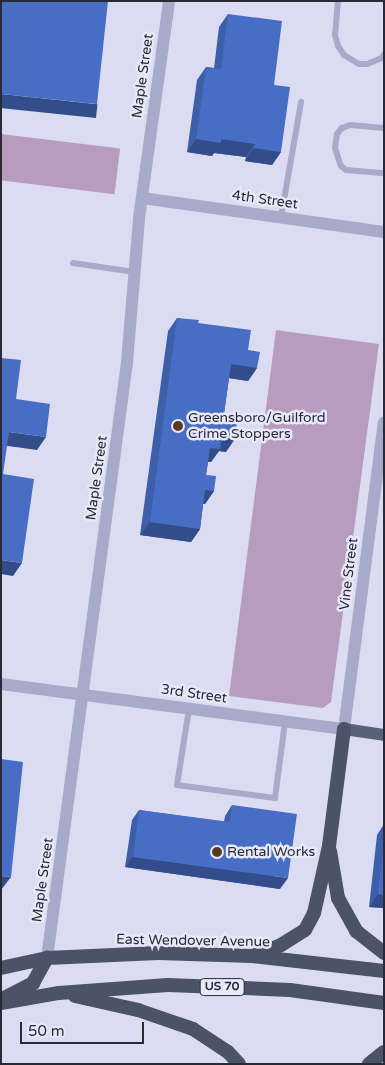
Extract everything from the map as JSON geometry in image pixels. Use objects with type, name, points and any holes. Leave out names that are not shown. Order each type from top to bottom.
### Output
[{"type":"highway","points":[[252,956],[281,945],[305,930],[314,913],[329,846],[344,729]]},
{"type":"highway","points":[[329,846],[338,898],[356,931],[384,953]]},
{"type":"highway","name":"East Wendover Avenue","points":[[1,968],[47,958],[158,953],[252,956],[384,971]]},
{"type":"highway","points":[[1,1000],[33,983],[47,958]]},
{"type":"highway","name":"US 70","points":[[1,1004],[59,993],[168,985],[290,990],[384,1003]]},
{"type":"highway","points":[[59,993],[138,1010],[193,1028],[228,1052],[239,1064]]},
{"type":"highway","points":[[369,1064],[384,1052]]},
{"type":"main road","name":"3rd Street","points":[[344,729],[384,735]]},
{"type":"street","name":"Maple Street","points":[[47,958],[127,362],[142,198],[168,1]]},
{"type":"street","name":"4th Street","points":[[142,198],[384,232]]},
{"type":"street","name":"Vine Street","points":[[344,729],[384,423]]},
{"type":"street","name":"3rd Street","points":[[1,684],[344,729]]},
{"type":"lane","points":[[338,1],[335,35],[338,46],[344,55],[359,64],[367,64],[382,58],[384,54]]},
{"type":"lane","points":[[281,217],[301,102]]},
{"type":"lane","points":[[384,128],[350,125],[342,128],[337,134],[335,148],[341,166],[346,170],[384,173]]},
{"type":"lane","points":[[72,263],[134,272]]},
{"type":"lane","points":[[189,709],[177,785],[275,798],[285,722]]},
{"type":"shaded area","points":[[1,134],[120,149],[114,194],[1,180]]},
{"type":"shaded area","points":[[276,330],[379,344],[331,702],[323,708],[229,696]]},
{"type":"building","points":[[1,1],[108,1],[97,104],[1,94]]},
{"type":"building","points":[[228,14],[282,21],[274,85],[290,87],[281,152],[254,148],[255,144],[221,139],[221,143],[196,139],[206,67],[221,69]]},
{"type":"building","points":[[177,318],[199,320],[198,323],[251,330],[248,350],[260,352],[257,368],[231,364],[223,421],[237,423],[235,439],[222,437],[220,449],[210,448],[206,475],[216,476],[214,491],[205,490],[200,529],[150,522]]},
{"type":"building","points":[[1,358],[21,360],[16,399],[50,404],[46,437],[9,432],[3,474],[34,479],[22,563],[1,560]]},
{"type":"building","points":[[1,759],[23,762],[11,877],[1,876]]},
{"type":"building","points":[[232,805],[297,814],[288,878],[133,857],[139,810],[230,822]]},
{"type":"building","points":[[384,841],[384,895],[378,894]]},
{"type":"place","name":"Greensboro/Guilford Crime Stoppers","points":[[178,426]]},
{"type":"place","name":"Rental Works","points":[[217,852]]}]
